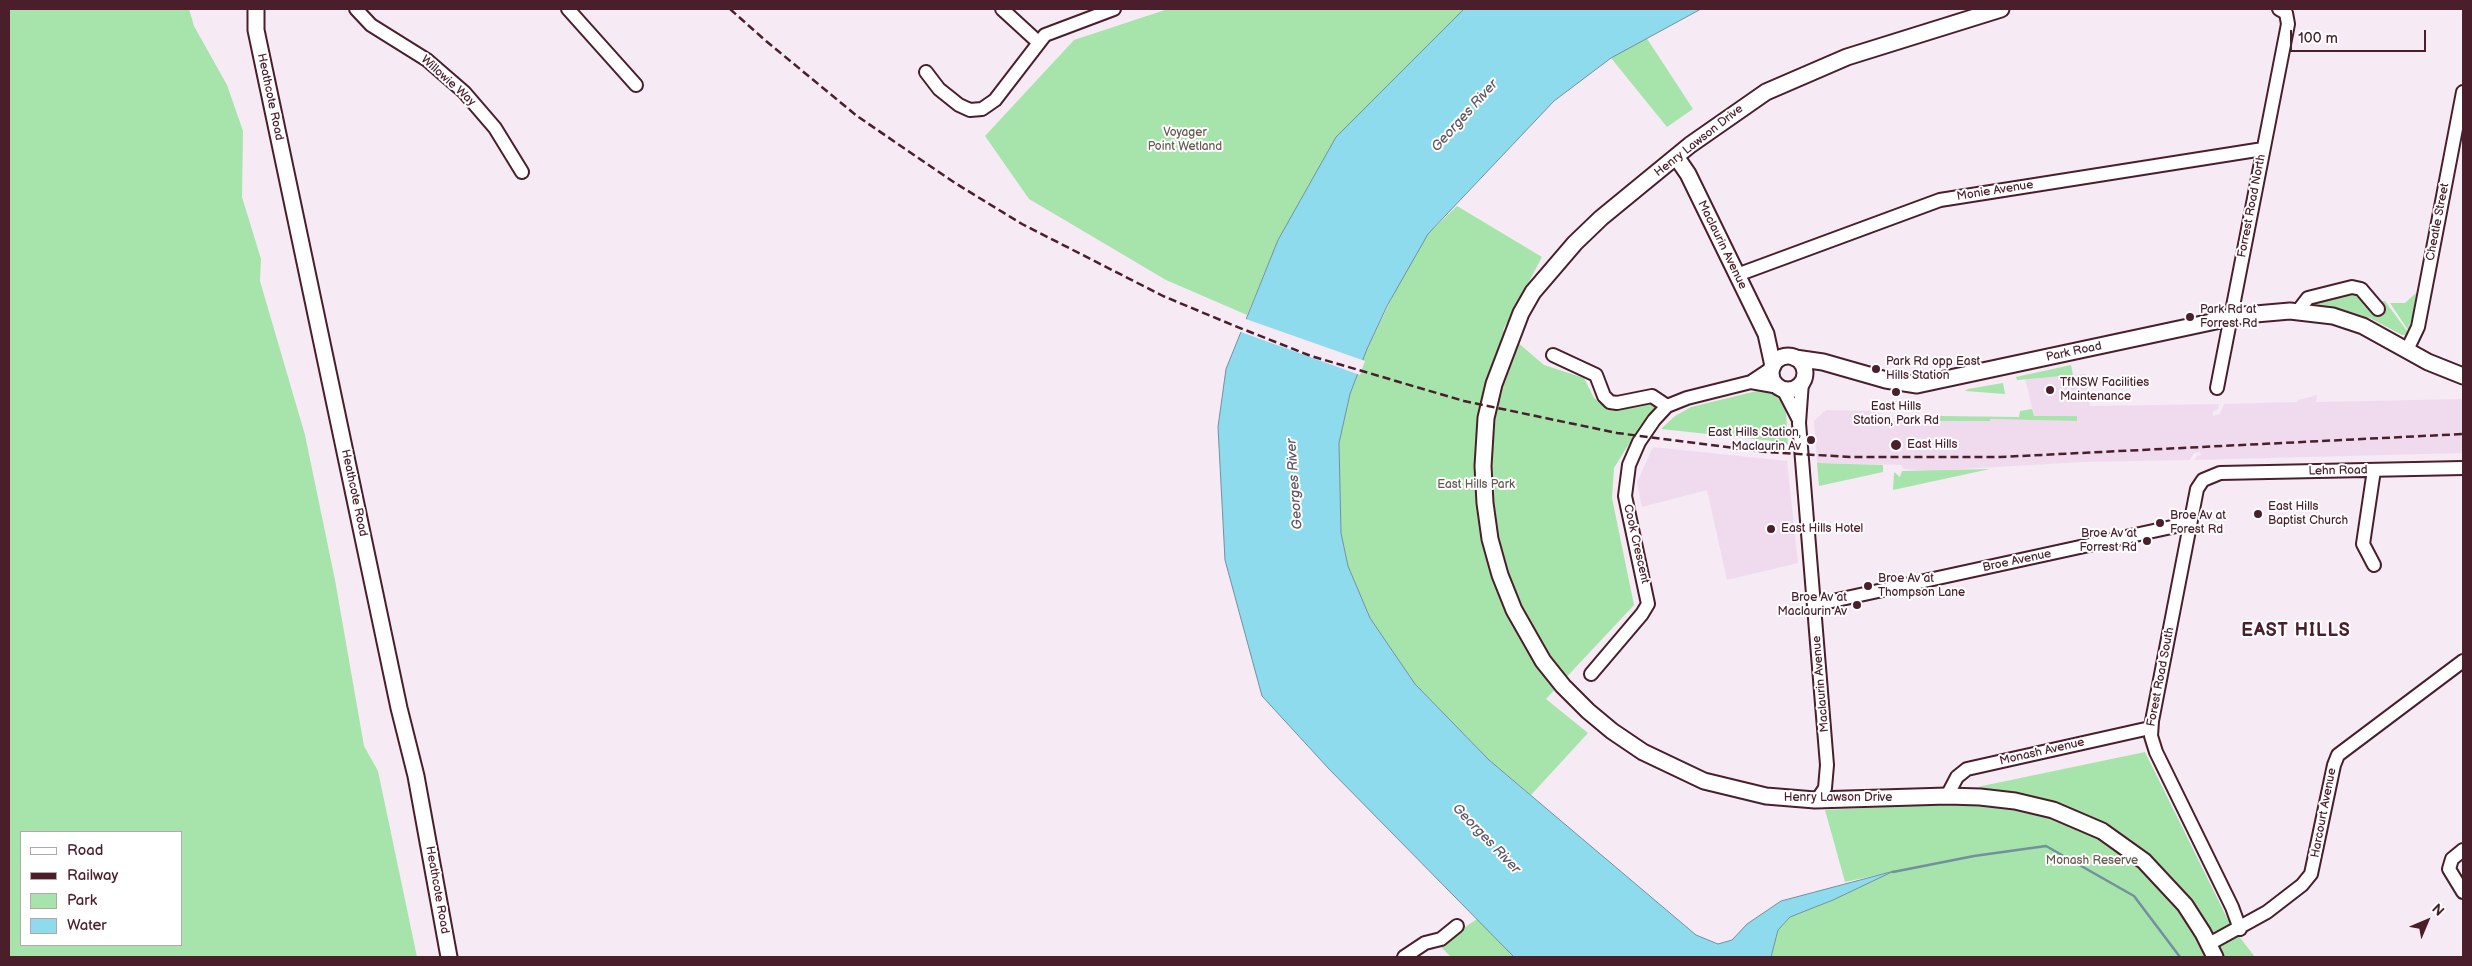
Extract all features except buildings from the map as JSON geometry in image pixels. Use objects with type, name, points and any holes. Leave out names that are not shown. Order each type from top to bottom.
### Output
[{"type":"main road","name":"Heathcote Road","points":[[245,9],[256,30]]},
{"type":"main road","name":"Heathcote Road","points":[[256,9],[256,30],[399,708],[416,776],[449,957]]},
{"type":"main road","name":"Henry Lawson Drive","points":[[2001,9],[1847,57],[1786,82],[1740,109],[1690,145],[1677,158],[1591,228],[1568,250],[1533,292],[1521,313],[1490,398],[1484,450],[1484,491],[1490,538],[1500,575],[1519,621],[1537,651],[1563,686],[1588,711],[1621,738],[1655,759],[1698,779],[1735,790],[1778,798],[1817,800],[1946,796],[1995,798],[2028,804],[2068,816],[2102,831],[2135,853],[2163,879],[2192,914],[2212,951]]},
{"type":"main road","name":"Maclaurin Avenue","points":[[1677,158],[1688,174],[1766,334],[1772,367]]},
{"type":"main road","name":"Park Road","points":[[1792,357],[1823,362],[1851,372],[1907,384],[1921,385],[2232,317],[2267,311],[2298,311],[2333,316],[2358,324],[2432,364],[2463,376]]},
{"type":"main road","name":"Maclaurin Avenue","points":[[1766,334],[1792,357]]},
{"type":"main road","points":[[1792,357],[1803,366],[1803,380],[1796,388],[1781,388],[1772,379],[1772,367],[1780,358],[1792,357]]},
{"type":"main road","name":"Park Road","points":[[1803,380],[1820,371],[1851,372]]},
{"type":"street","name":"Willowie Way","points":[[356,9],[371,25],[421,56],[464,92],[498,132],[522,172]]},
{"type":"street","points":[[568,9],[636,85]]},
{"type":"street","points":[[1002,9],[1038,42]]},
{"type":"street","points":[[926,72],[939,89],[959,105],[970,110],[982,110],[995,100],[1038,42],[1048,34],[1114,9]]},
{"type":"street","name":"Forrest Road North","points":[[2217,388],[2288,24],[2286,13],[2279,9]]},
{"type":"street","name":"Cheatle Street","points":[[2407,350],[2418,327],[2463,92]]},
{"type":"street","name":"Monie Avenue","points":[[1737,276],[1940,200],[2264,149]]},
{"type":"street","points":[[2298,311],[2308,298],[2352,287],[2361,289],[2378,309]]},
{"type":"street","points":[[1553,356],[1588,369],[1596,375],[1604,396],[1610,402],[1617,404],[1652,396],[1667,406],[1696,396],[1751,382],[1772,367]]},
{"type":"street","name":"Maclaurin Avenue","points":[[1803,380],[1799,422],[1828,765],[1834,790],[1841,800]]},
{"type":"street","points":[[1751,382],[1781,388]]},
{"type":"street","name":"Maclaurin Avenue","points":[[1781,388],[1799,422]]},
{"type":"street","name":"Cook Crescent","points":[[1591,674],[1642,614],[1648,604],[1628,511],[1625,484],[1633,452],[1650,425],[1667,406]]},
{"type":"street","name":"Lehn Road","points":[[2213,475],[2463,468]]},
{"type":"street","points":[[2374,470],[2363,544],[2374,565]]},
{"type":"street","name":"Forest Road South","points":[[2213,475],[2203,480],[2197,489],[2150,728],[2156,752],[2232,907],[2240,929]]},
{"type":"street","name":"Broe Avenue","points":[[1814,605],[2190,523]]},
{"type":"street","name":"Harcourt Avenue","points":[[2212,951],[2290,894],[2311,874],[2334,765],[2338,755],[2463,661]]},
{"type":"street","name":"Monash Avenue","points":[[1946,796],[1957,777],[1968,769],[2150,728]]},
{"type":"street","name":"Maclaurin Avenue","points":[[1817,800],[1825,788],[1828,765]]},
{"type":"street","points":[[2463,850],[2452,859],[2449,869],[2463,892]]},
{"type":"street","points":[[1404,957],[1425,943],[1441,939],[1457,926]]},
{"type":"shaded area","points":[[2086,374],[2090,406],[2219,404],[2218,409],[2212,412],[2213,416],[2220,414],[2224,404],[2297,402],[2298,400],[2317,395],[2316,402],[2463,399],[2463,453],[2194,460],[2197,456],[2201,455],[2200,452],[2194,453],[2190,460],[2084,462],[1928,471],[1904,469],[1901,465],[1817,463],[1814,421],[1826,410],[1876,411],[1888,421],[1990,421],[1990,419],[2077,421],[2076,416],[2034,416],[2025,378]]},
{"type":"shaded area","points":[[1653,447],[1787,461],[1798,563],[1727,580],[1707,490],[1642,507],[1637,482]]},
{"type":"green space","points":[[9,9],[189,9],[194,26],[227,85],[243,131],[242,197],[261,259],[260,281],[305,435],[335,580],[364,746],[378,771],[417,957],[9,957]]},
{"type":"green space","name":"Voyager Point Wetland","points":[[1168,9],[1464,9],[1336,137],[1278,240],[1247,315],[1166,280],[1029,199],[985,136],[1074,40]]},
{"type":"green space","points":[[1646,37],[1693,109],[1667,127],[1611,58]]},
{"type":"green space","name":"East Hills Park","points":[[1457,206],[1542,257],[1503,330],[1544,365],[1584,378],[1594,398],[1611,408],[1649,401],[1656,407],[1640,426],[1614,468],[1612,498],[1634,605],[1546,699],[1588,733],[1531,795],[1489,760],[1415,684],[1370,618],[1348,566],[1341,533],[1339,443],[1350,394],[1367,349],[1406,269],[1428,234]]},
{"type":"green space","points":[[2358,291],[2376,313],[2384,306],[2380,301],[2385,301],[2410,335],[2402,335],[2370,318],[2344,310],[2311,304]]},
{"type":"green space","points":[[2416,293],[2415,309],[2408,330],[2390,303],[2405,303]]},
{"type":"green space","points":[[2071,365],[2073,375],[2017,380],[2016,377]]},
{"type":"green space","points":[[2003,383],[2005,394],[1965,391],[1968,389]]},
{"type":"green space","points":[[1757,391],[1771,392],[1782,402],[1786,411],[1788,445],[1783,442],[1661,429],[1675,416],[1691,407]]},
{"type":"green space","points":[[2032,409],[2034,416],[2077,416],[2077,421],[1990,419],[1990,421],[1939,421],[1940,416],[2019,417],[2020,411]]},
{"type":"green space","points":[[1817,463],[1883,465],[1883,472],[1819,486]]},
{"type":"green space","points":[[1990,469],[1893,490],[1894,472],[1900,477],[1902,471]]},
{"type":"green space","name":"Monash Reserve","points":[[2145,752],[2231,926],[2255,957],[1771,957],[1778,930],[1790,917],[1833,900],[1891,872],[1845,882],[1825,810],[1929,805],[1982,786]]},
{"type":"green space","points":[[1477,919],[1514,957],[1451,957],[1439,945]]},
{"type":"water","name":"Georges River","points":[[1464,9],[1701,9],[1611,58],[1554,101],[1428,234],[1387,306],[1367,349],[1350,394],[1339,443],[1341,533],[1348,566],[1370,618],[1415,684],[1489,760],[1696,935],[1718,944],[1732,940],[1747,924],[1781,901],[1894,871],[1833,900],[1790,917],[1778,930],[1771,957],[1514,957],[1329,769],[1262,696],[1225,560],[1218,427],[1226,369],[1278,240],[1336,137]]},
{"type":"pier","points":[[1243,318],[1365,361],[1360,375],[1238,331]]},
{"type":"waterway","points":[[1893,872],[1974,856],[2046,846],[2134,896],[2180,957]]},
{"type":"railway","points":[[730,9],[857,116],[955,183],[1022,224],[1163,296],[1235,326],[1311,356],[1464,401],[1617,433],[1766,452],[1850,457],[2000,457],[2463,434]]},
{"type":"place","name":"Park Rd at Forrest Rd","points":[[2190,317]]},
{"type":"place","name":"Park Rd opp East Hills Station","points":[[1876,369]]},
{"type":"place","name":"TfNSW Facilities Maintenance","points":[[2050,390]]},
{"type":"place","name":"East Hills Station, Park Rd","points":[[1896,392]]},
{"type":"place","name":"East Hills Station, Maclaurin Av","points":[[1811,440]]},
{"type":"place","name":"East Hills","points":[[1896,445]]},
{"type":"place","name":"East Hills Baptist Church","points":[[2258,514]]},
{"type":"place","name":"Broe Av at Forest Rd","points":[[2160,523]]},
{"type":"place","name":"East Hills Hotel","points":[[1771,529]]},
{"type":"place","name":"Broe Av at Forrest Rd","points":[[2147,541]]},
{"type":"place","name":"Broe Av at Thompson Lane","points":[[1868,586]]},
{"type":"place","name":"Broe Av at Maclaurin Av","points":[[1857,605]]},
{"type":"district","name":"EAST HILLS","points":[[2296,631]]}]
